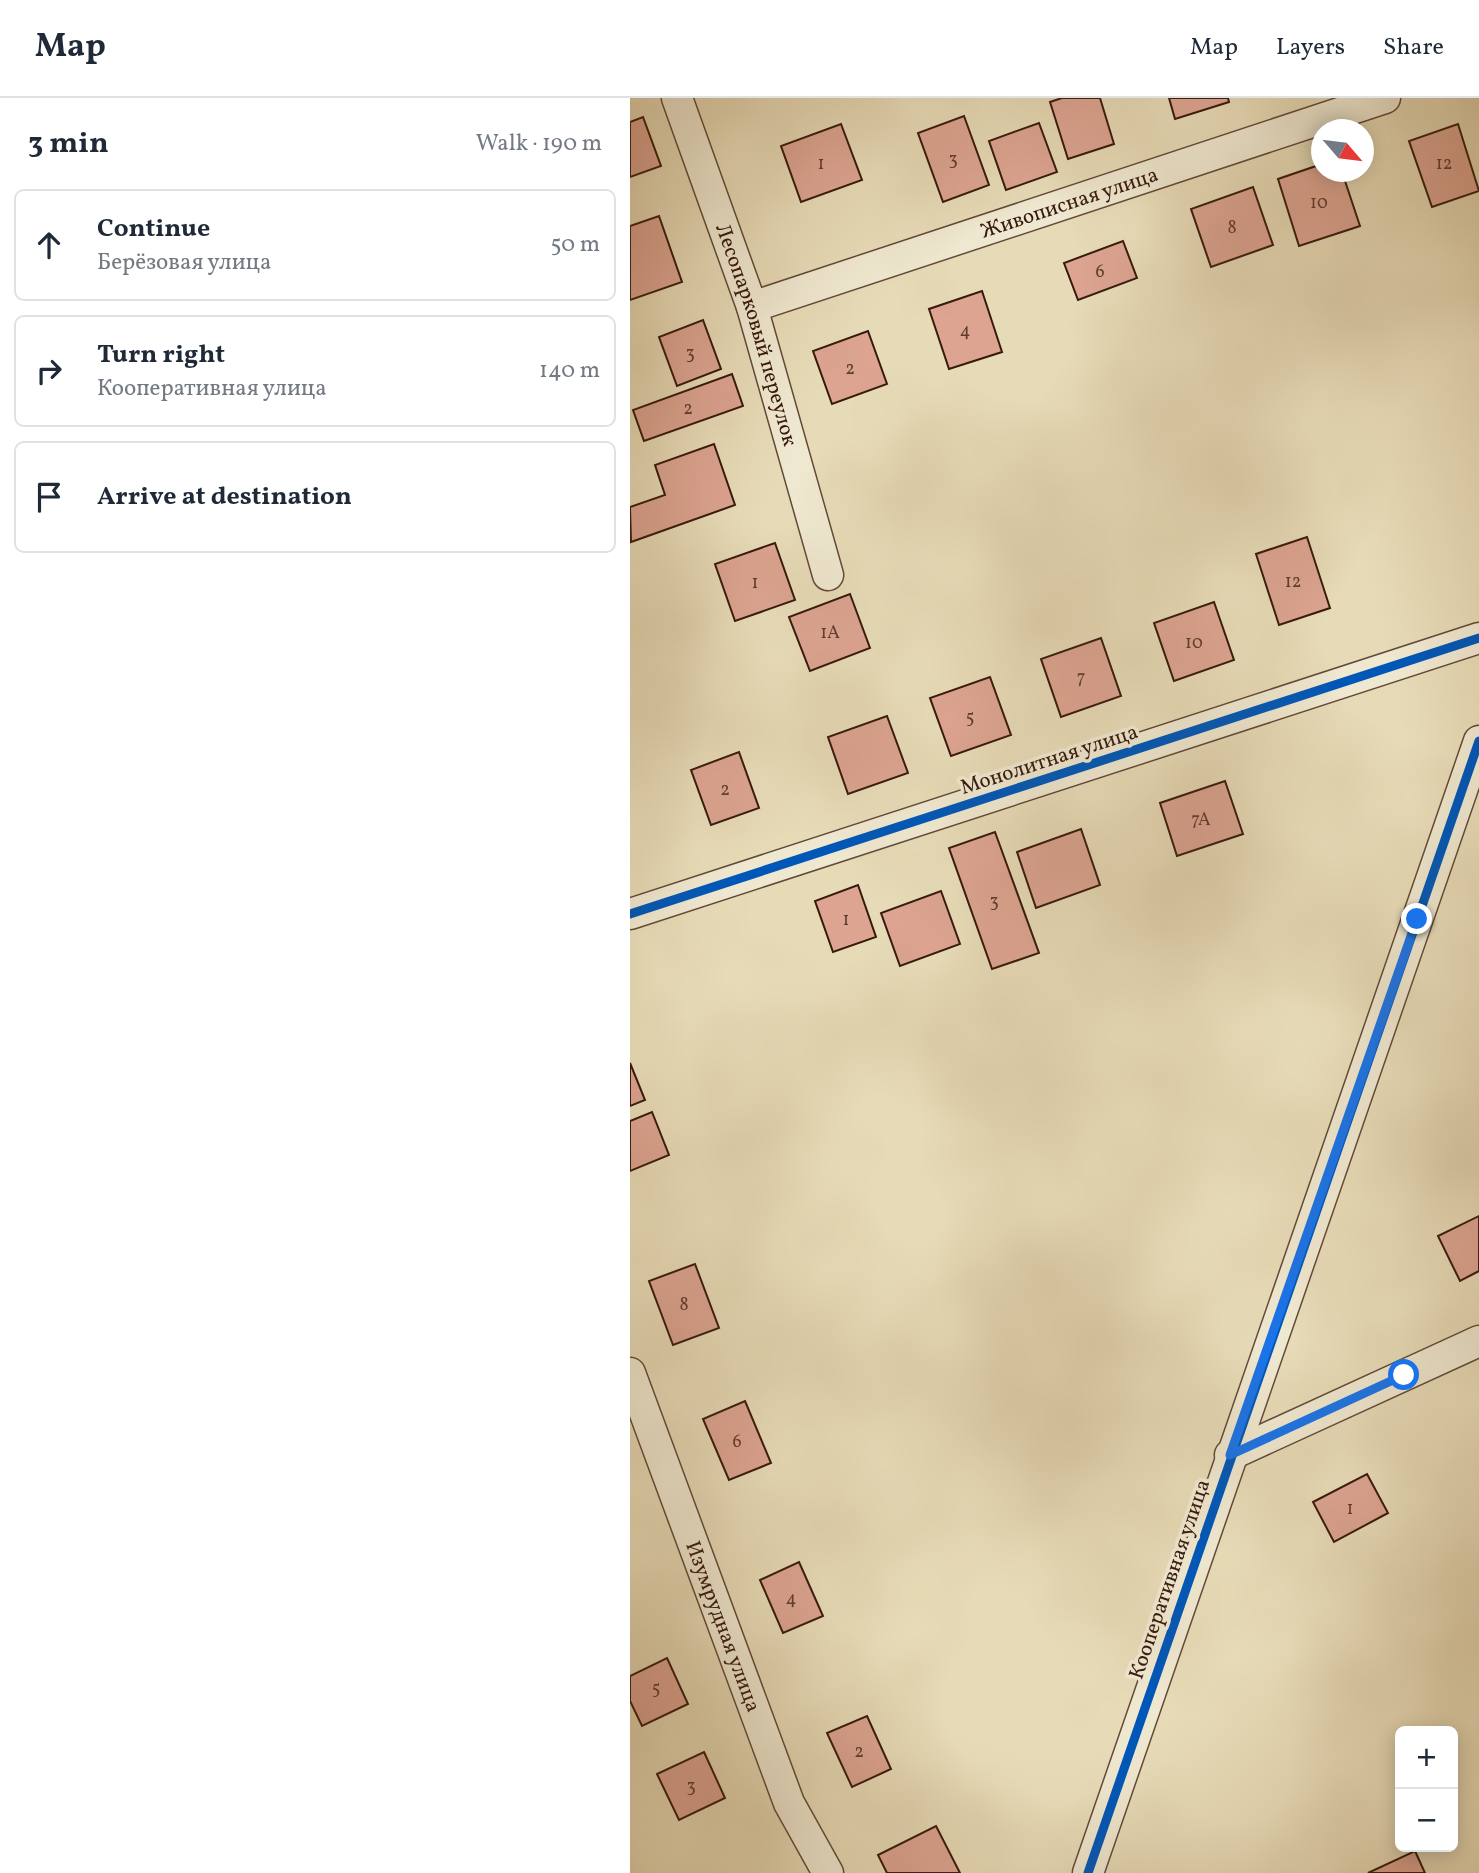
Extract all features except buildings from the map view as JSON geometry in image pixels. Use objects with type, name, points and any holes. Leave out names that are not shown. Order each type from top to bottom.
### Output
[{"type":"street","name":"Лесопарковый переулок","points":[[677,98],[752,307],[828,575]]},
{"type":"street","name":"Живописная улица","points":[[752,307],[1385,98]]},
{"type":"street","name":"Монолитная улица","points":[[630,914],[1479,638]]},
{"type":"street","name":"Кооперативная улица","points":[[1088,1873],[1230,1455],[1479,741]]},
{"type":"street","points":[[1230,1455],[1479,1341]]},
{"type":"street","name":"Изумрудная улица","points":[[630,1373],[789,1804],[828,1873]]},
{"type":"cycle path","points":[[630,914],[1479,638]]},
{"type":"cycle path","points":[[1088,1873],[1479,741]]},
{"type":"route","points":[[1404,1375],[1230,1455],[1417,919]]}]
